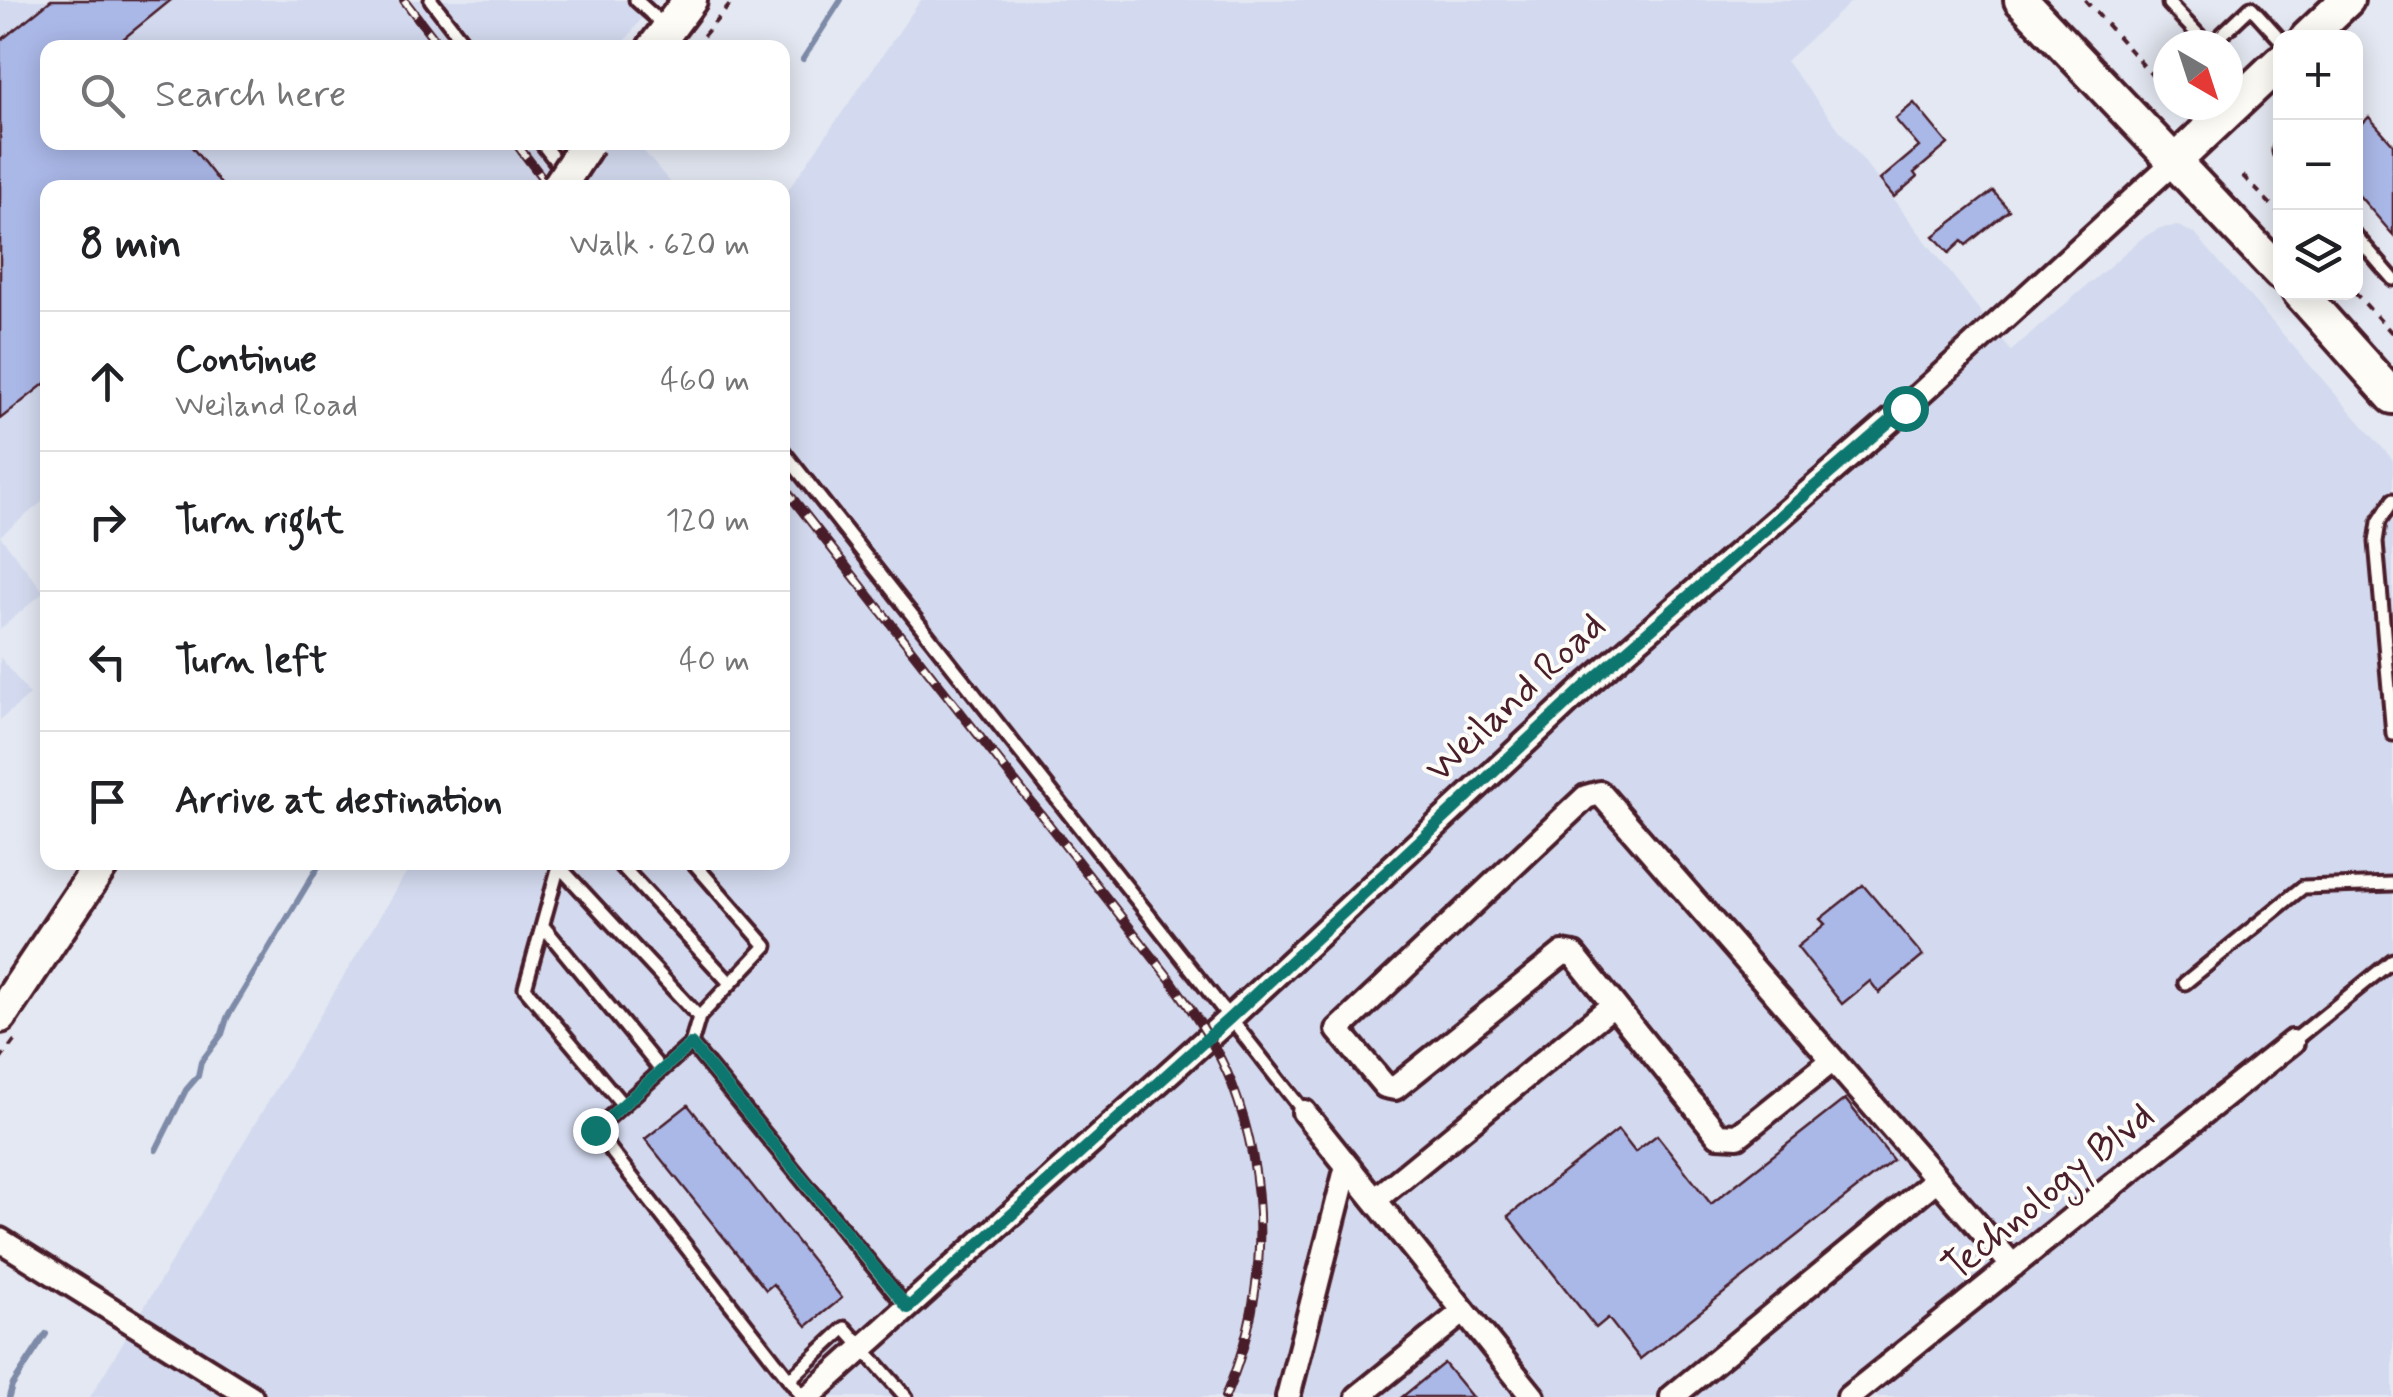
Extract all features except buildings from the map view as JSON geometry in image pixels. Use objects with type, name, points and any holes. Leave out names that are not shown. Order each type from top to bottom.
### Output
[{"type":"street","points":[[672,40],[690,0]]},
{"type":"street","points":[[2020,0],[2273,266]]},
{"type":"street","points":[[2315,30],[2347,0]]},
{"type":"street","name":"Weiland Road","points":[[806,1397],[1230,1018],[1590,682],[1905,408],[2273,69]]},
{"type":"street","points":[[563,180],[583,150]]},
{"type":"street","points":[[2306,300],[2393,397]]},
{"type":"street","points":[[1833,1060],[1738,1136],[1718,1135],[1574,955],[1563,953],[1395,1088],[1385,1086],[1338,1034],[1340,1026],[1586,796],[1600,793],[2013,1266]]},
{"type":"street","points":[[0,1016],[98,870]]},
{"type":"street","points":[[1374,1200],[1613,1004]]},
{"type":"street","name":"Technology Blvd","points":[[1849,1397],[2292,1042]]},
{"type":"street","points":[[1304,1112],[1532,1397]]},
{"type":"street","points":[[1288,1397],[1347,1166]]},
{"type":"street","points":[[1672,1397],[1937,1179]]},
{"type":"street","points":[[0,1240],[251,1397]]},
{"type":"street","points":[[1358,1397],[1464,1312]]},
{"type":"lane","points":[[431,0],[462,40]]},
{"type":"lane","points":[[636,0],[671,40]]},
{"type":"lane","points":[[2169,4],[2194,30]]},
{"type":"lane","points":[[2225,30],[2254,4],[2273,30]]},
{"type":"lane","points":[[548,150],[570,180]]},
{"type":"lane","points":[[2363,244],[2393,278]]},
{"type":"lane","points":[[790,460],[1304,1112]]},
{"type":"lane","points":[[2393,500],[2378,522],[2376,542],[2393,734]]},
{"type":"lane","points":[[558,870],[525,988],[624,1104]]},
{"type":"lane","points":[[565,870],[699,1016]]},
{"type":"lane","points":[[625,870],[729,982]]},
{"type":"lane","points":[[700,870],[766,946],[699,1016],[691,1044],[595,1130],[806,1397]]},
{"type":"lane","points":[[2185,983],[2303,887],[2393,884]]},
{"type":"lane","points":[[542,926],[662,1070]]},
{"type":"lane","points":[[2292,1042],[2393,960]]},
{"type":"lane","points":[[691,1044],[908,1308]]},
{"type":"lane","points":[[790,1380],[845,1328],[906,1397]]},
{"type":"path","points":[[674,40],[734,0]]},
{"type":"path","points":[[2085,0],[2153,75]]},
{"type":"path","points":[[2244,176],[2276,210]]},
{"type":"path","points":[[2361,300],[2393,334]]},
{"type":"shaded area","points":[[0,0],[655,0],[626,40],[40,40],[40,150],[643,150],[668,180],[40,180],[40,504],[0,536]]},
{"type":"shaded area","points":[[921,0],[1853,0],[1786,61],[2011,351],[2142,238],[2160,228],[2178,226],[2195,234],[2393,460],[2393,1397],[90,1397],[408,870],[790,870],[790,187]]},
{"type":"shaded area","points":[[0,536],[40,587],[40,595],[0,629]]},
{"type":"shaded area","points":[[0,657],[30,695],[0,720]]},
{"type":"waterway","points":[[803,59],[841,0]]},
{"type":"waterway","points":[[156,1150],[186,1090],[198,1076],[201,1062],[222,1034],[227,1018],[316,870]]},
{"type":"waterway","points":[[9,1397],[46,1334]]},
{"type":"railway","points":[[404,0],[435,40]]},
{"type":"railway","points":[[521,150],[544,180]]},
{"type":"railway","points":[[790,495],[1170,979],[1226,1070],[1245,1122],[1253,1162],[1259,1241],[1250,1321],[1225,1397]]},
{"type":"route","points":[[595,1130],[691,1044],[908,1308],[1230,1018],[1590,682],[1905,408]]}]
